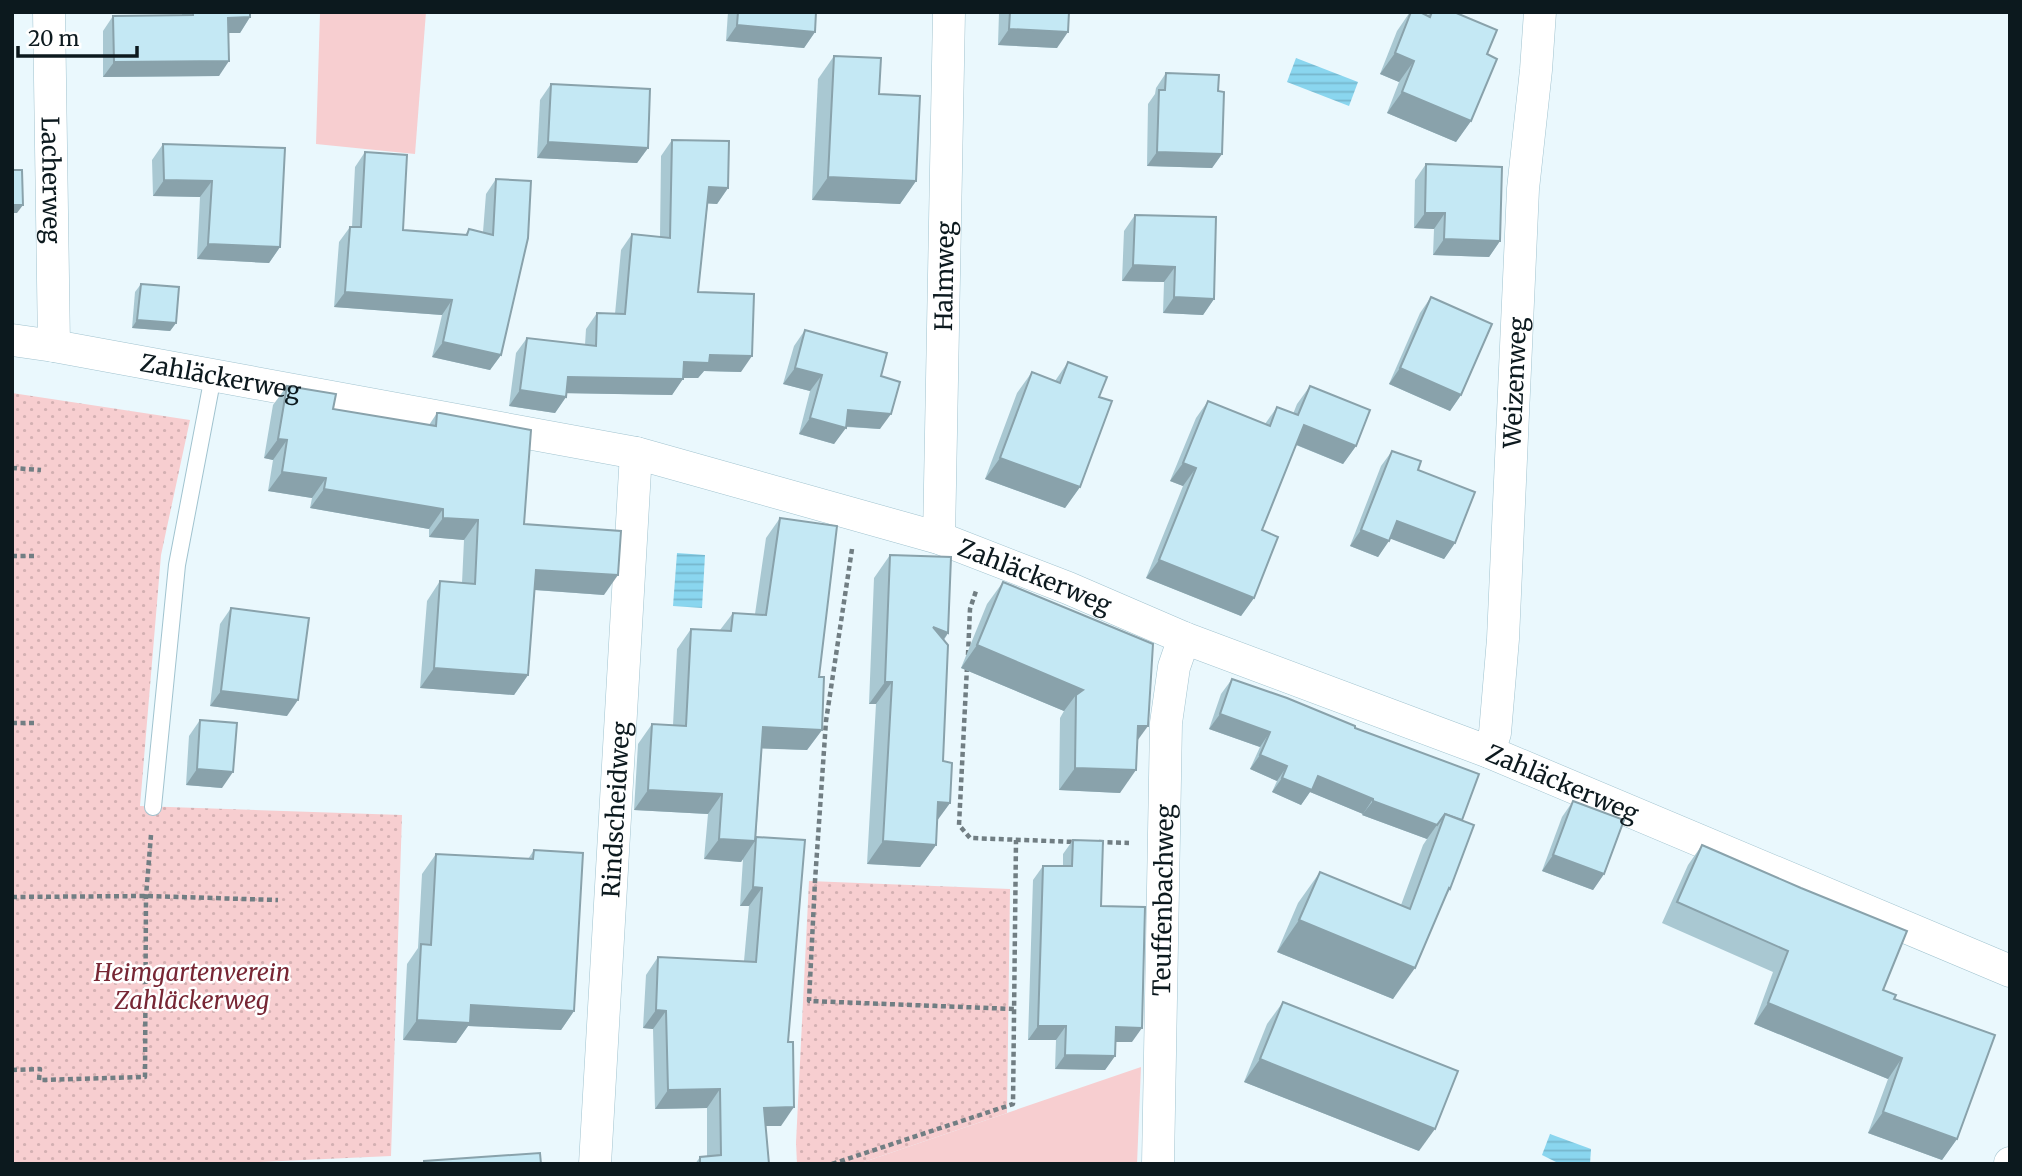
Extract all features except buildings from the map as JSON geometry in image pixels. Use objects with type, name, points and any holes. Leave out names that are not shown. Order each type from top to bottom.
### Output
[{"type":"street","name":"Lacherweg","points":[[49,12],[54,346]]},
{"type":"street","name":"Halmweg","points":[[939,538],[949,12]]},
{"type":"street","name":"Weizenweg","points":[[1489,752],[1494,733],[1503,639],[1523,189],[1540,12]]},
{"type":"street","name":"Zahläckerweg","points":[[12,340],[636,453],[939,538],[1068,588],[1184,638],[1489,752],[2010,971]]},
{"type":"street","name":"Rindscheidweg","points":[[596,1164],[636,453]]},
{"type":"street","name":"Teuffenbachweg","points":[[1158,1164],[1166,723],[1174,667],[1184,638]]},
{"type":"lane","points":[[153,807],[177,565],[213,376]]},
{"type":"path","points":[[12,468],[41,470]]},
{"type":"path","points":[[853,541],[826,721],[814,881],[809,1002],[1014,1009]]},
{"type":"path","points":[[12,556],[34,556]]},
{"type":"path","points":[[988,557],[970,609],[959,825],[971,838],[1083,842]]},
{"type":"path","points":[[12,723],[36,723]]},
{"type":"path","points":[[12,1070],[40,1069],[39,1080],[145,1077],[146,896],[153,807]]},
{"type":"path","points":[[832,1164],[1013,1104],[1016,840]]},
{"type":"path","points":[[1097,842],[1164,844]]},
{"type":"path","points":[[12,897],[146,896],[278,900]]},
{"type":"green space","points":[[320,12],[426,12],[415,154],[316,144]]},
{"type":"green space","name":"Heimgartenverein Zahläckerweg","points":[[12,393],[190,420],[161,555],[140,806],[402,815],[391,1156],[219,1164],[12,1164]]},
{"type":"green space","points":[[809,881],[1010,889],[1007,1113],[858,1164],[797,1164]]},
{"type":"green space","points":[[1141,1067],[1137,1164],[858,1164]]},
{"type":"water","points":[[1296,58],[1358,82],[1349,106],[1287,82]]},
{"type":"water","points":[[677,553],[705,555],[702,608],[673,606]]},
{"type":"water","points":[[1550,1134],[1591,1149],[1590,1164],[1560,1164],[1542,1155]]}]
